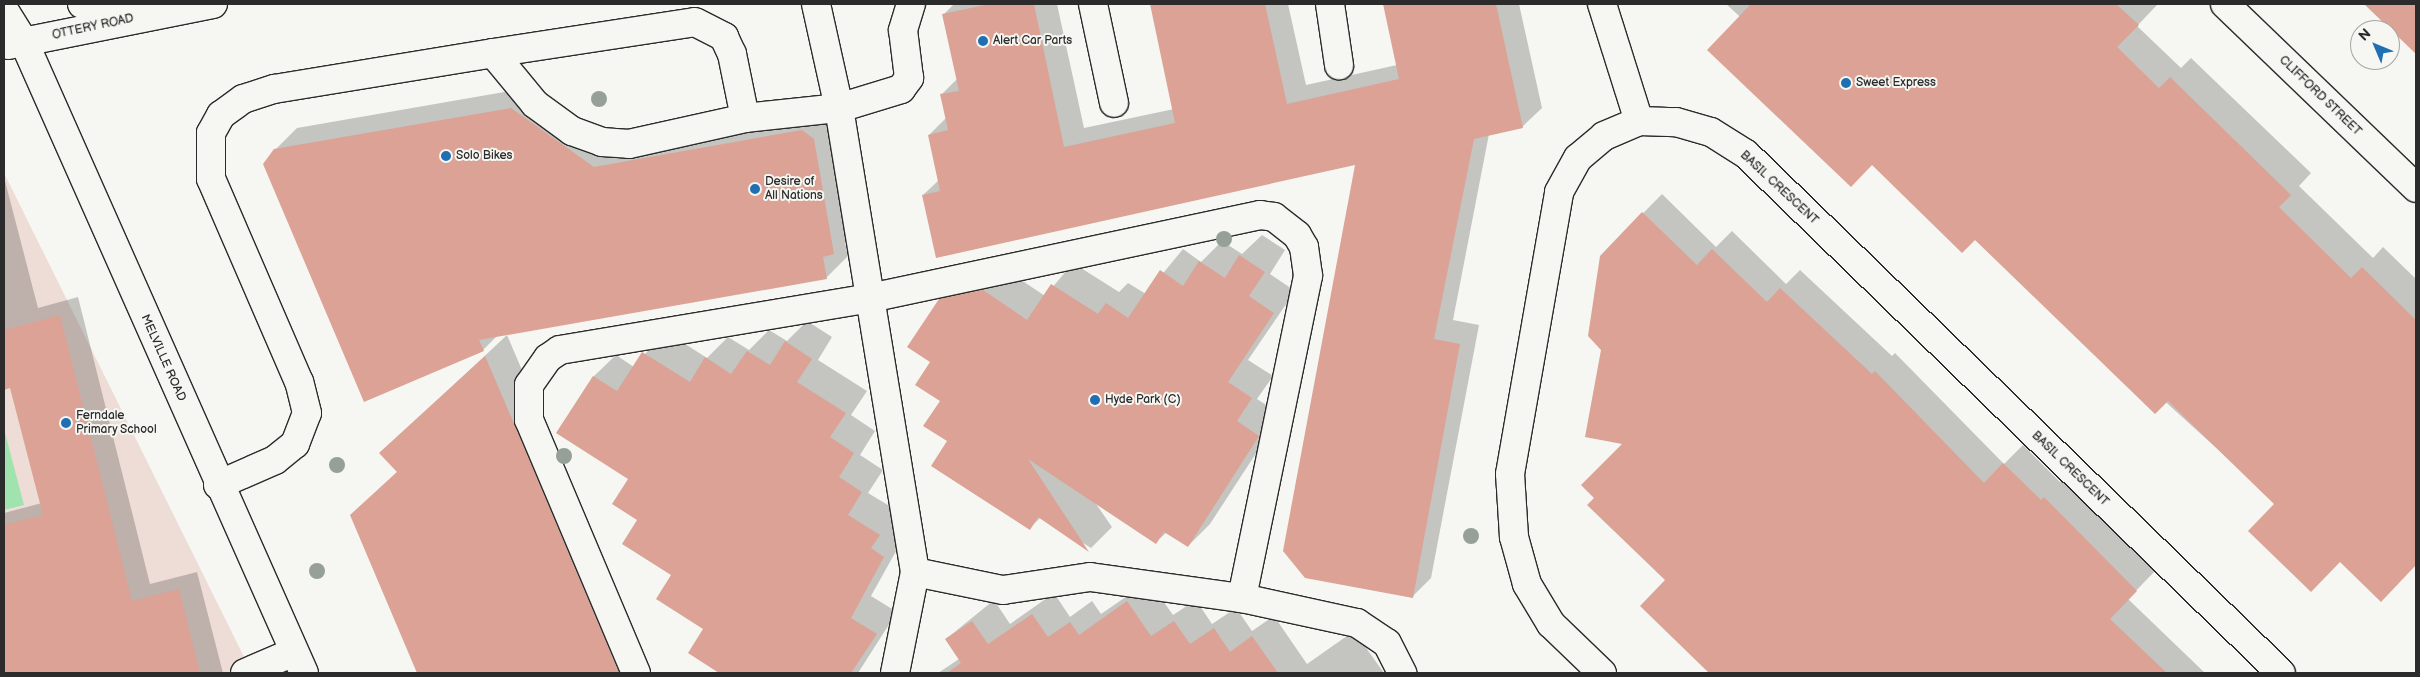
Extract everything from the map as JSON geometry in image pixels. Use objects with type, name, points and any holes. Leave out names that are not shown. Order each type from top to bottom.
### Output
[{"type":"street","points":[[82,4],[137,17]]},
{"type":"street","name":"OTTERY ROAD","points":[[14,44],[137,17],[212,4]]},
{"type":"street","points":[[816,4],[840,108],[915,572],[895,673]]},
{"type":"street","points":[[493,53],[535,104],[572,131],[602,142],[629,144],[745,118],[840,108],[908,84],[910,71],[903,30],[911,4]]},
{"type":"street","points":[[1093,4],[1114,103]]},
{"type":"street","points":[[1330,4],[1339,65]]},
{"type":"street","points":[[1602,4],[1639,121]]},
{"type":"street","name":"CLIFFORD STREET","points":[[2224,4],[2416,188]]},
{"type":"street","name":"MELVILLE ROAD","points":[[4,10],[14,44],[299,663]]},
{"type":"street","points":[[218,485],[275,460],[295,444],[307,413],[299,382],[211,179],[211,133],[221,115],[243,98],[274,89],[695,22],[724,37],[732,54],[745,118]]},
{"type":"street","name":"BASIL CRESCENT","points":[[1602,673],[1551,624],[1527,584],[1514,537],[1510,474],[1559,192],[1578,158],[1604,136],[1639,121],[1676,122],[1711,132],[1746,154],[2281,673]]},
{"type":"street","points":[[636,673],[529,420],[529,385],[538,369],[560,350],[870,298],[1246,214],[1274,217],[1286,224],[1304,247],[1308,276],[1242,598]]},
{"type":"street","points":[[915,572],[1003,590],[1090,577],[1242,598],[1357,622],[1387,643],[1402,673]]},
{"type":"street","points":[[245,673],[299,663]]},
{"type":"shaded area","name":"Ferndale Primary School","points":[[4,173],[252,673],[4,673]]},
{"type":"green space","points":[[4,429],[24,505],[4,510]]},
{"type":"building","points":[[990,4],[1034,4],[1064,147],[1175,123],[1150,4],[1265,4],[1287,104],[1399,79],[1383,4],[1496,4],[1523,128],[1474,139],[1434,339],[1460,344],[1413,598],[1305,578],[1283,551],[1355,165],[936,258],[922,195],[940,191],[928,135],[948,130],[940,94],[959,91],[942,14]]},
{"type":"building","points":[[1751,4],[2116,4],[2139,25],[2117,47],[2159,88],[2170,77],[2291,195],[2279,207],[2351,278],[2362,267],[2416,320],[2416,565],[2381,602],[2340,562],[2311,592],[2248,531],[2274,504],[2168,401],[2155,414],[1975,240],[1962,253],[1872,165],[1851,187],[1707,50]]},
{"type":"building","points":[[2364,4],[2416,4],[2416,54],[2400,39],[2400,20],[2381,20]]},
{"type":"building","points":[[511,108],[594,167],[802,130],[814,139],[834,254],[823,257],[827,279],[479,340],[484,351],[364,402],[263,164],[274,149]]},
{"type":"building","points":[[1642,212],[1697,265],[1712,249],[1767,302],[1780,288],[1872,374],[1875,371],[1984,483],[2003,463],[2041,500],[2044,497],[2137,591],[2110,619],[2167,673],[1709,673],[1640,606],[1665,580],[1587,505],[1594,498],[1581,485],[1622,444],[1585,437],[1601,350],[1588,336],[1600,256]]},
{"type":"building","name":"Hyde Park (C)","points":[[1239,255],[1265,272],[1249,296],[1274,313],[1228,382],[1252,398],[1237,421],[1259,436],[1188,547],[1164,532],[1156,544],[1028,459],[1089,552],[1038,517],[1030,530],[931,466],[947,441],[923,426],[940,401],[915,385],[930,362],[907,347],[939,299],[983,290],[1027,320],[1051,284],[1098,314],[1106,303],[1128,318],[1160,270],[1183,286],[1199,261],[1225,278]]},
{"type":"building","points":[[60,315],[132,601],[179,589],[200,673],[4,673],[4,525],[43,515],[10,388],[4,390],[4,330]]},
{"type":"building","points":[[785,341],[812,359],[797,382],[846,413],[830,437],[854,453],[839,477],[862,492],[848,515],[880,535],[871,548],[884,557],[851,618],[877,634],[851,673],[719,673],[688,653],[703,629],[656,599],[671,575],[622,544],[637,520],[612,504],[628,479],[556,433],[593,376],[617,391],[642,352],[690,382],[705,357],[731,374],[747,351],[770,365]]},
{"type":"building","points":[[485,356],[619,673],[417,673],[350,515],[397,472],[379,453]]},
{"type":"building","points":[[1127,601],[1151,636],[1174,621],[1190,644],[1214,628],[1230,652],[1252,636],[1278,673],[947,673],[961,663],[945,639],[972,621],[988,644],[1032,614],[1048,637],[1070,622],[1079,635]]},
{"type":"place","name":"Alert Car Parts","points":[[983,41]]},
{"type":"place","name":"Sweet Express","points":[[1846,83]]},
{"type":"place","name":"Solo Bikes","points":[[446,156]]},
{"type":"place","name":"Desire of All Nations","points":[[755,189]]},
{"type":"place","name":"Hyde Park (C)","points":[[1095,400]]},
{"type":"place","name":"Ferndale Primary School","points":[[66,423]]}]
